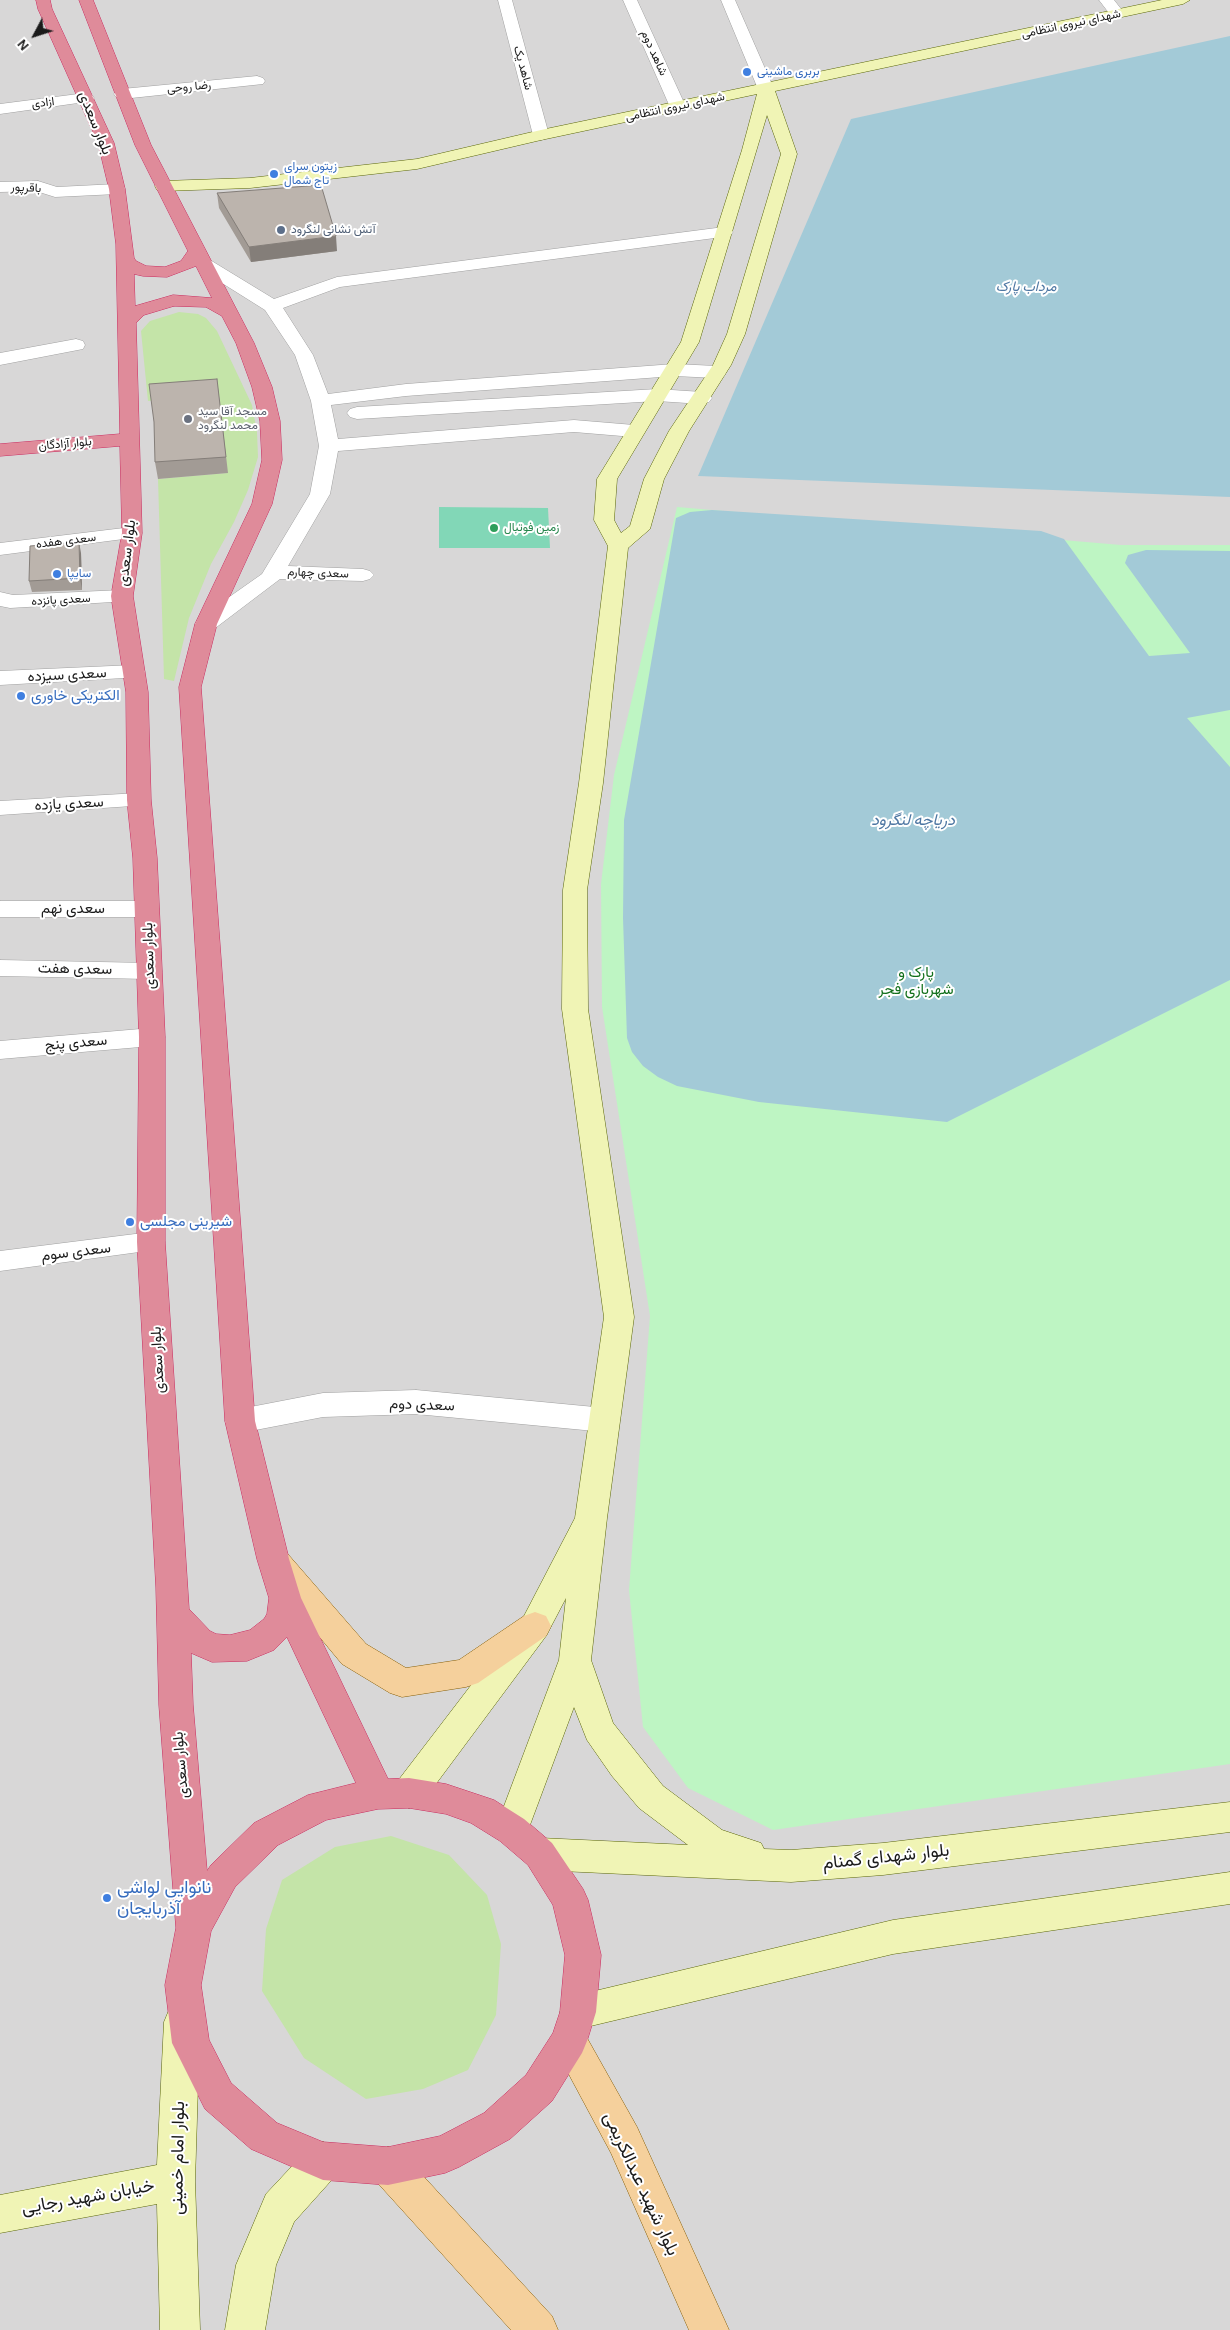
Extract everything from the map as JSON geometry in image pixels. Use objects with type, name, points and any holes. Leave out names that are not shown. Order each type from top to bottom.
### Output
[{"type":"highway","name":"بلوار سعدی","points":[[43,0],[45,9],[106,143],[117,189],[126,244],[126,322],[132,533],[122,596],[137,692],[139,800],[145,858],[152,1037],[151,1242],[176,1705],[194,1928]]},
{"type":"highway","points":[[86,0],[122,94],[163,186],[245,343],[262,387],[270,421],[272,460],[262,504],[206,624],[190,687],[240,1421],[273,1559],[285,1598],[393,1793]]},
{"type":"highway","points":[[126,259],[128,264],[143,271],[166,272],[201,258]]},
{"type":"highway","points":[[126,322],[138,311],[173,300],[207,302],[217,305],[230,313]]},
{"type":"highway","name":"بلوار آزادگان","points":[[0,437],[129,434]]},
{"type":"highway","name":"بلوار آزادگان","points":[[0,450],[129,434]]},
{"type":"highway","points":[[172,1612],[183,1627],[198,1641],[212,1648],[230,1650],[247,1647],[262,1640],[275,1629],[283,1616],[285,1598]]},
{"type":"highway","points":[[393,1793],[446,1799],[482,1811],[512,1830],[540,1854],[570,1900],[583,1955],[573,2026],[540,2088],[498,2126],[445,2154],[388,2166],[323,2161],[264,2136],[218,2096],[190,2043],[183,1985],[194,1928],[222,1876],[266,1834],[320,1806],[393,1793]]},
{"type":"main road","points":[[273,1559],[354,1654],[402,1682],[466,1673],[535,1626]]},
{"type":"main road","name":"بلوار شهید عبدالکریمی","points":[[573,2026],[709,2330]]},
{"type":"main road","points":[[388,2166],[538,2330]]},
{"type":"street","name":"شاهد یک","points":[[505,0],[541,135]]},
{"type":"street","name":"شاهد دوم","points":[[630,0],[678,107]]},
{"type":"street","points":[[618,546],[640,529],[654,478],[679,431],[717,372],[736,334],[788,154],[766,89],[728,0]]},
{"type":"street","points":[[1106,0],[1117,14]]},
{"type":"street","name":"شهدای نیروی انتظامی","points":[[163,186],[250,183],[417,164],[541,135],[1183,0]]},
{"type":"street","name":"رضا روحی","points":[[122,94],[257,81]]},
{"type":"street","points":[[512,1830],[575,1660],[591,1518],[619,1317],[575,1009],[575,890],[591,782],[618,546],[604,520],[607,479],[634,431],[690,342],[750,150],[766,89]]},
{"type":"street","name":"ازادی","points":[[0,109],[86,98]]},
{"type":"street","name":"باقرپور","points":[[0,187],[38,186],[55,192]]},
{"type":"street","points":[[55,192],[117,189]]},
{"type":"street","name":"باقرپور","points":[[0,201],[35,200],[55,192]]},
{"type":"street","points":[[272,306],[337,282],[724,232]]},
{"type":"street","points":[[201,258],[272,306],[304,355],[322,408],[329,446],[320,494],[270,578],[206,624]]},
{"type":"street","points":[[0,359],[76,345]]},
{"type":"street","points":[[322,408],[406,390],[674,370],[717,372]]},
{"type":"street","points":[[322,408],[656,395],[702,398]]},
{"type":"street","points":[[329,446],[574,426],[634,431]]},
{"type":"street","name":"سعدی هفده","points":[[0,548],[132,533]]},
{"type":"street","name":"سعدی چهارم","points":[[273,572],[363,575]]},
{"type":"street","name":"سعدی پانزده","points":[[0,598],[10,602],[122,596]]},
{"type":"street","name":"سعدی سیزده","points":[[0,678],[134,672]]},
{"type":"street","name":"سعدی یازده","points":[[0,808],[139,800]]},
{"type":"street","name":"سعدی نهم","points":[[0,909],[147,909]]},
{"type":"street","name":"سعدی هفت","points":[[0,968],[150,971]]},
{"type":"street","name":"سعدی پنج","points":[[0,1050],[152,1037]]},
{"type":"street","name":"سعدی سوم","points":[[0,1261],[151,1242]]},
{"type":"street","name":"سعدی دوم","points":[[240,1421],[323,1405],[416,1402],[605,1420]]},
{"type":"street","points":[[393,1793],[535,1626],[591,1518]]},
{"type":"street","points":[[575,1660],[599,1730],[624,1765],[651,1797],[712,1844],[791,1866]]},
{"type":"street","name":"بلوار شهدای گمنام","points":[[540,1854],[791,1866],[882,1859],[1230,1817]]},
{"type":"street","points":[[573,2026],[893,1937],[1230,1888]]},
{"type":"street","name":"بلوار امام خمینی","points":[[180,2330],[176,2181],[183,1985]]},
{"type":"street","points":[[245,2330],[256,2265],[280,2208],[323,2161]]},
{"type":"street","name":"خیابان شهید رجایی","points":[[0,2214],[176,2181]]},
{"type":"shaded area","points":[[0,0],[1230,0],[1230,2330],[0,2330]]},
{"type":"green space","points":[[179,312],[198,314],[206,318],[217,331],[252,405],[257,432],[258,457],[248,490],[234,522],[211,564],[189,618],[174,681],[164,679],[158,479],[227,473],[219,395],[148,401],[141,331],[150,321]]},
{"type":"green space","name":"زمین فوتبال","points":[[439,507],[548,508],[550,548],[439,548]]},
{"type":"green space","name":"پارک و شهربازی فجر","points":[[677,507],[1121,545],[1230,545],[1230,1764],[773,1830],[688,1788],[643,1727],[629,1590],[650,1316],[602,1007],[601,884],[614,775]]},
{"type":"green space","points":[[391,1836],[449,1855],[487,1895],[501,1944],[496,2015],[468,2070],[423,2089],[366,2099],[304,2058],[262,1991],[266,1929],[282,1880],[335,1847]]},
{"type":"water","name":"مرداب پارک","points":[[1230,36],[1230,497],[698,476],[851,119]]},
{"type":"water","name":"دریاچه لنگرود","points":[[712,510],[1041,531],[1064,539],[1149,656],[1190,653],[1125,563],[1128,555],[1146,550],[1230,551],[1230,710],[1187,718],[1230,767],[1230,980],[947,1122],[759,1102],[677,1086],[658,1077],[643,1066],[632,1052],[627,1038],[623,918],[624,820],[676,518],[690,512]]},
{"type":"building","name":"آتش نشانی لنگرود","points":[[321,185],[336,236],[249,247],[217,193]]},
{"type":"building","name":"مسجد آقا سید محمد لنگرود","points":[[217,379],[226,457],[155,462],[154,422],[149,384]]},
{"type":"building","points":[[79,542],[80,578],[29,581],[30,546]]},
{"type":"place","name":"بربری ماشینی","points":[[747,72]]},
{"type":"place","name":"زیتون سرای تاج شمال","points":[[274,174]]},
{"type":"place","name":"آتش نشانی لنگرود","points":[[281,230]]},
{"type":"place","name":"مسجد آقا سید محمد لنگرود","points":[[188,419]]},
{"type":"place","name":"زمین فوتبال","points":[[494,528]]},
{"type":"place","name":"سایپا","points":[[57,574]]},
{"type":"place","name":"الکتریکی خاوری","points":[[21,696]]},
{"type":"place","name":"شیرینی مجلسی","points":[[130,1222]]},
{"type":"place","name":"نانوایی لواشی آذربایجان","points":[[107,1898]]}]
